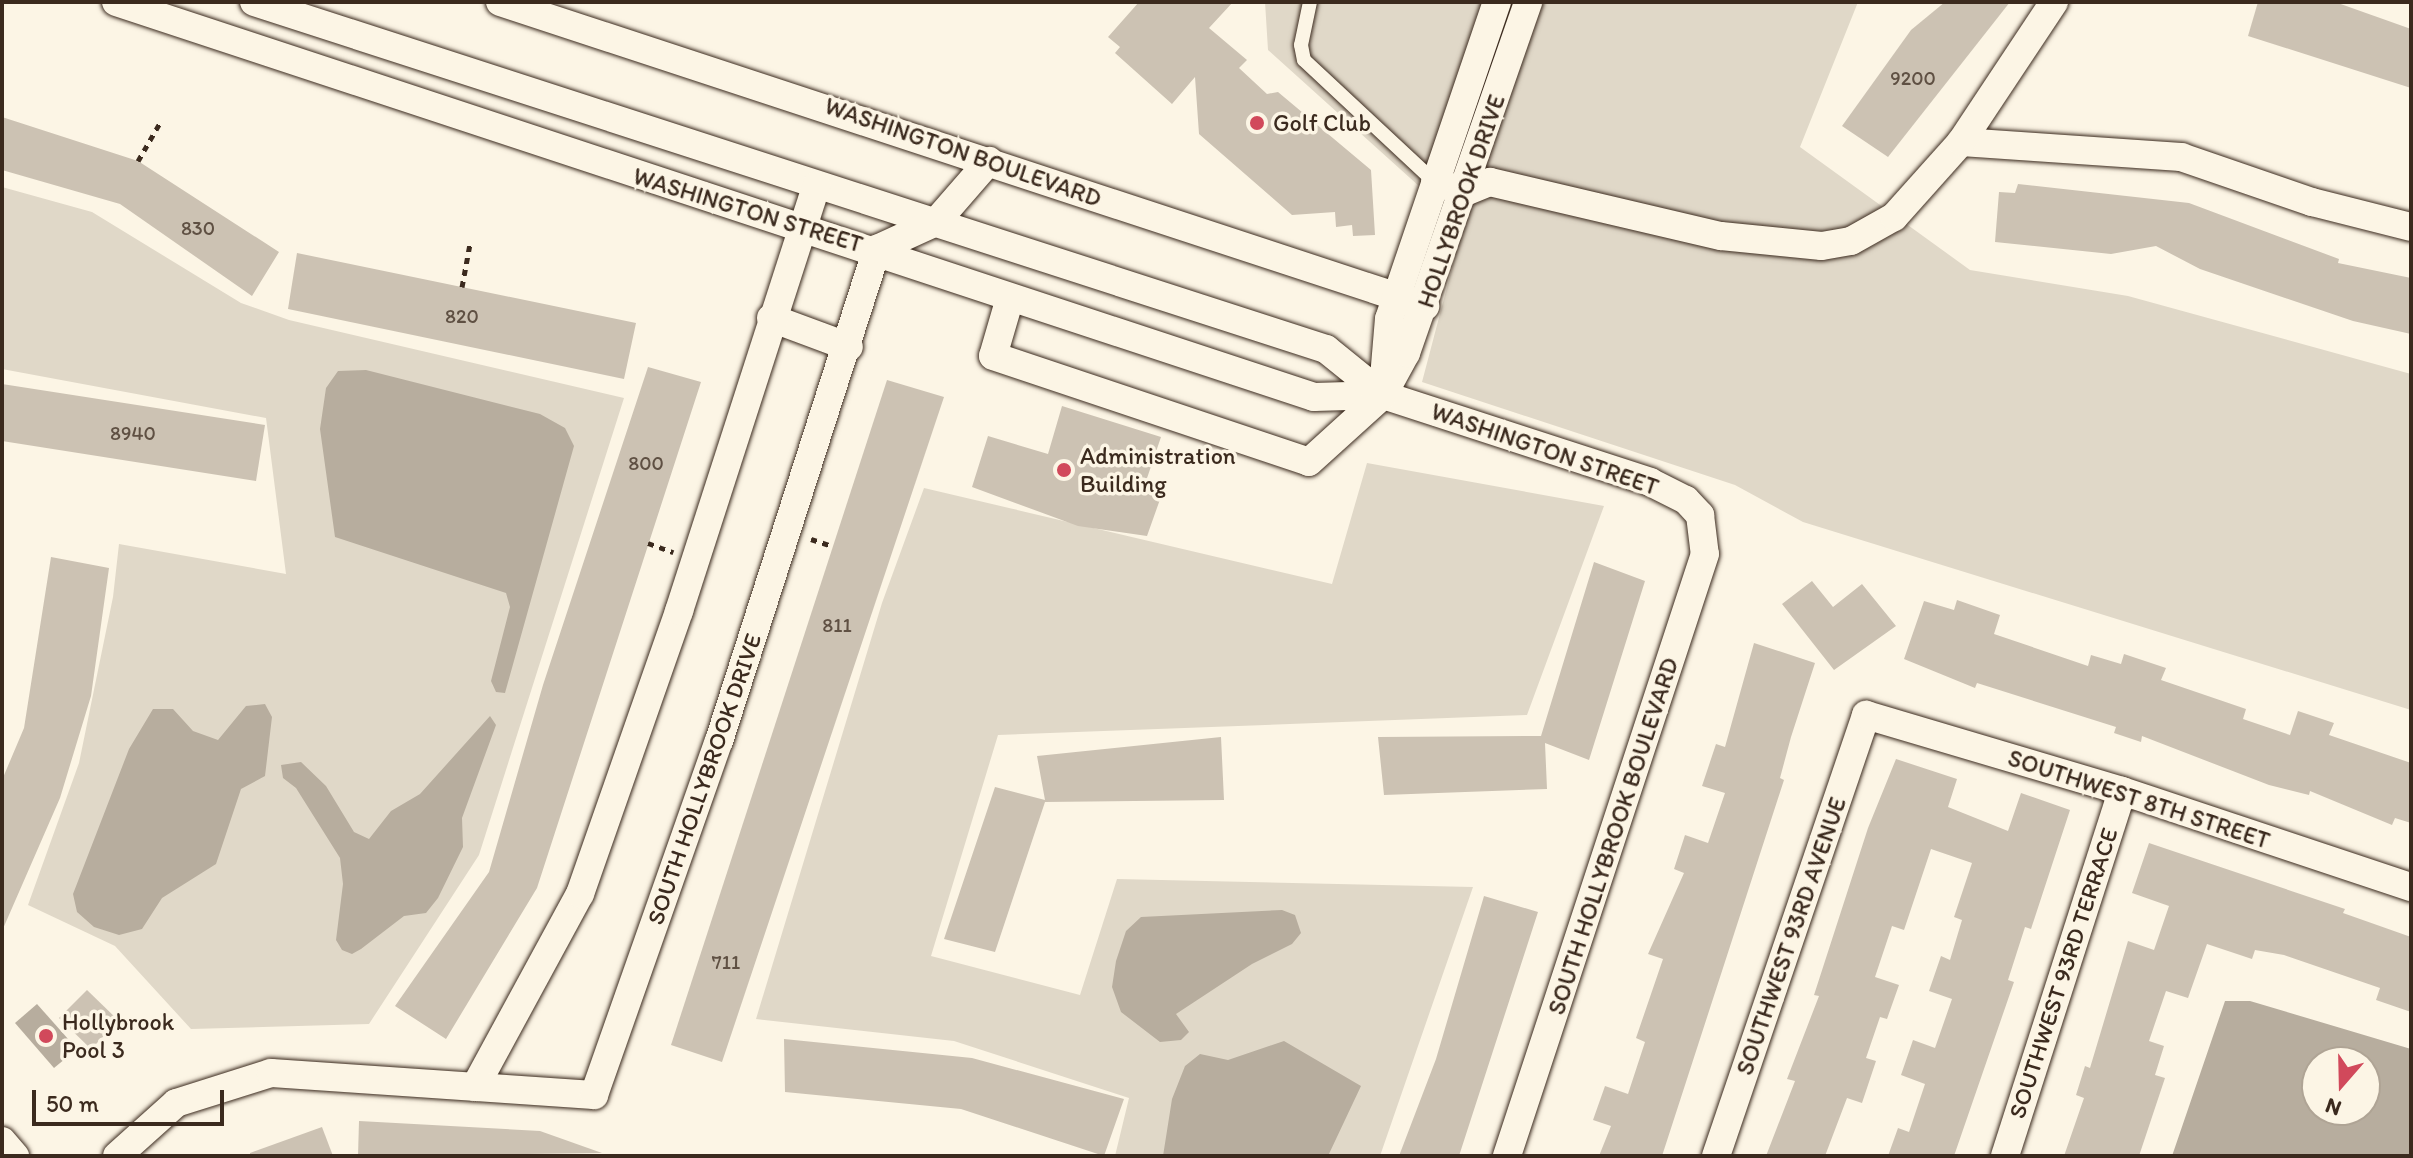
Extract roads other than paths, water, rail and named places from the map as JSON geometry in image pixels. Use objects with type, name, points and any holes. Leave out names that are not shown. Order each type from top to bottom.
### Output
[{"type":"street","name":"WASHINGTON STREET","points":[[116,2],[170,10],[762,219],[802,225],[877,249],[1010,298],[1314,397],[1383,395],[1650,482],[1686,500],[1700,515]]},
{"type":"street","name":"WASHINGTON STREET","points":[[254,2],[1326,349],[1383,395]]},
{"type":"street","name":"WASHINGTON BOULEVARD","points":[[500,2],[702,65],[1425,306]]},
{"type":"street","name":"HOLLYBROOK DRIVE","points":[[1383,395],[1383,346],[1396,297],[1497,2]]},
{"type":"street","name":"HOLLYBROOK DRIVE","points":[[1010,298],[993,356],[1309,462],[1383,395],[1425,306],[1528,2]]},
{"type":"street","points":[[1435,182],[1465,192],[1490,182],[1721,236],[1822,246],[1851,241],[1894,217],[1961,142],[2054,2]]},
{"type":"street","points":[[1961,142],[2181,157],[2312,202],[2411,227]]},
{"type":"street","points":[[877,249],[936,222],[989,161]]},
{"type":"street","points":[[475,1087],[580,894],[679,611],[816,186]]},
{"type":"street","name":"SOUTH HOLLYBROOK DRIVE","points":[[117,1156],[176,1103],[271,1073],[594,1095],[849,347],[877,249]]},
{"type":"street","points":[[771,318],[849,347]]},
{"type":"street","name":"SOUTH HOLLYBROOK BOULEVARD","points":[[1507,1156],[1705,554],[1700,515]]},
{"type":"street","name":"SOUTHWEST 8TH STREET","points":[[1866,715],[2122,791],[2411,887]]},
{"type":"street","name":"SOUTHWEST 93RD AVENUE","points":[[1716,1156],[1866,715]]},
{"type":"street","name":"SOUTHWEST 93RD TERRACE","points":[[2005,1156],[2122,791]]},
{"type":"street","points":[[2,1141],[15,1156]]},
{"type":"lane","points":[[1310,2],[1301,45],[1304,60],[1435,182]]},
{"type":"place","name":"Golf Club","points":[[1257,123]]},
{"type":"place","name":"Administration Building","points":[[1064,470]]},
{"type":"place","name":"Hollybrook Pool 3","points":[[46,1036]]}]
